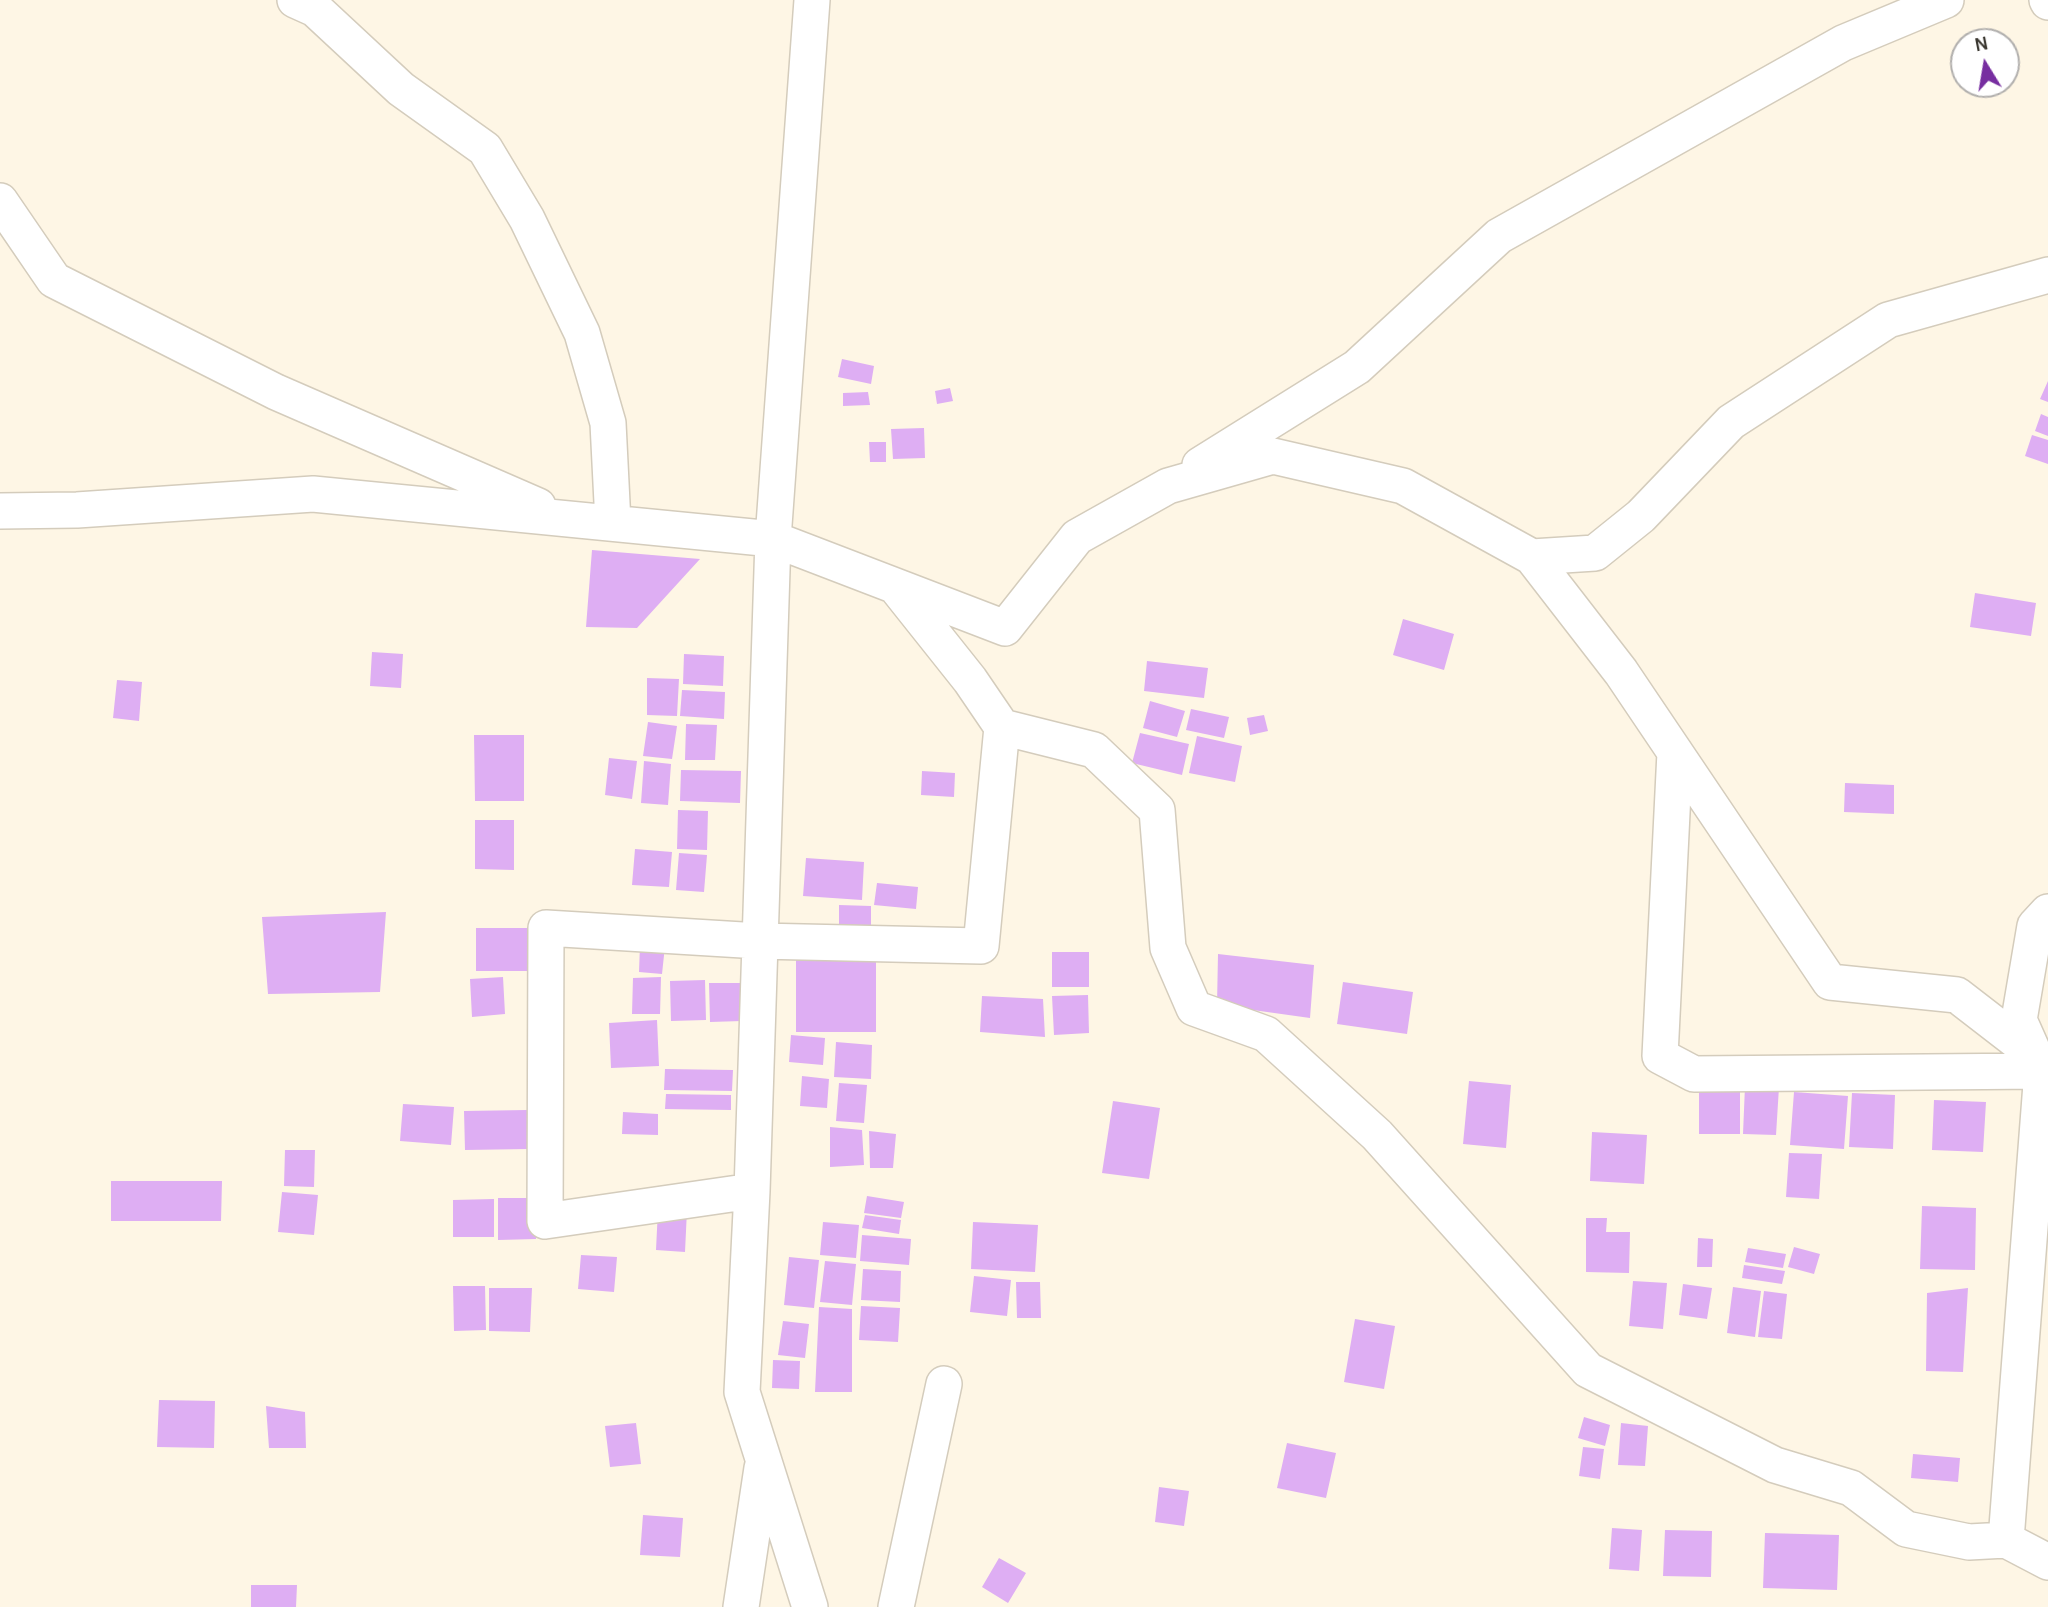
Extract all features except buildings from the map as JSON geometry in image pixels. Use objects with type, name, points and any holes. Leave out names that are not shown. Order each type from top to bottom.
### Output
[{"type":"street","points":[[295,0],[315,9],[401,89],[485,149],[527,219],[582,333],[608,424],[613,523]]},
{"type":"street","points":[[810,1607],[742,1392],[752,1191],[773,538],[812,0]]},
{"type":"street","points":[[0,511],[77,510],[313,494],[773,538],[1005,628],[1077,537],[1168,486],[1357,367],[1499,236],[1843,43],[1946,0]]},
{"type":"street","points":[[0,201],[54,280],[276,392],[567,519]]},
{"type":"street","points":[[1532,557],[1595,553],[1641,516],[1731,422],[1888,320],[2048,275]]},
{"type":"street","points":[[1168,486],[1273,456],[1403,486],[1532,557],[1621,672],[1830,982],[1956,995],[2023,1046],[2045,1071]]},
{"type":"street","points":[[752,1191],[545,1221],[546,928],[759,941],[981,946],[1002,727],[970,680],[896,587]]},
{"type":"street","points":[[1002,727],[1094,750],[1157,810],[1168,948],[1194,1008],[1266,1034],[1377,1135],[1588,1370],[1774,1465],[1851,1488],[1906,1529],[1969,1542],[2006,1540],[2048,1562]]},
{"type":"street","points":[[1675,752],[1660,1056],[1693,1074],[2045,1071]]},
{"type":"street","points":[[2006,1540],[2045,1071],[2019,1020],[2035,926],[2048,912]]},
{"type":"street","points":[[896,1607],[944,1384]]},
{"type":"street","points":[[741,1607],[764,1458]]}]
